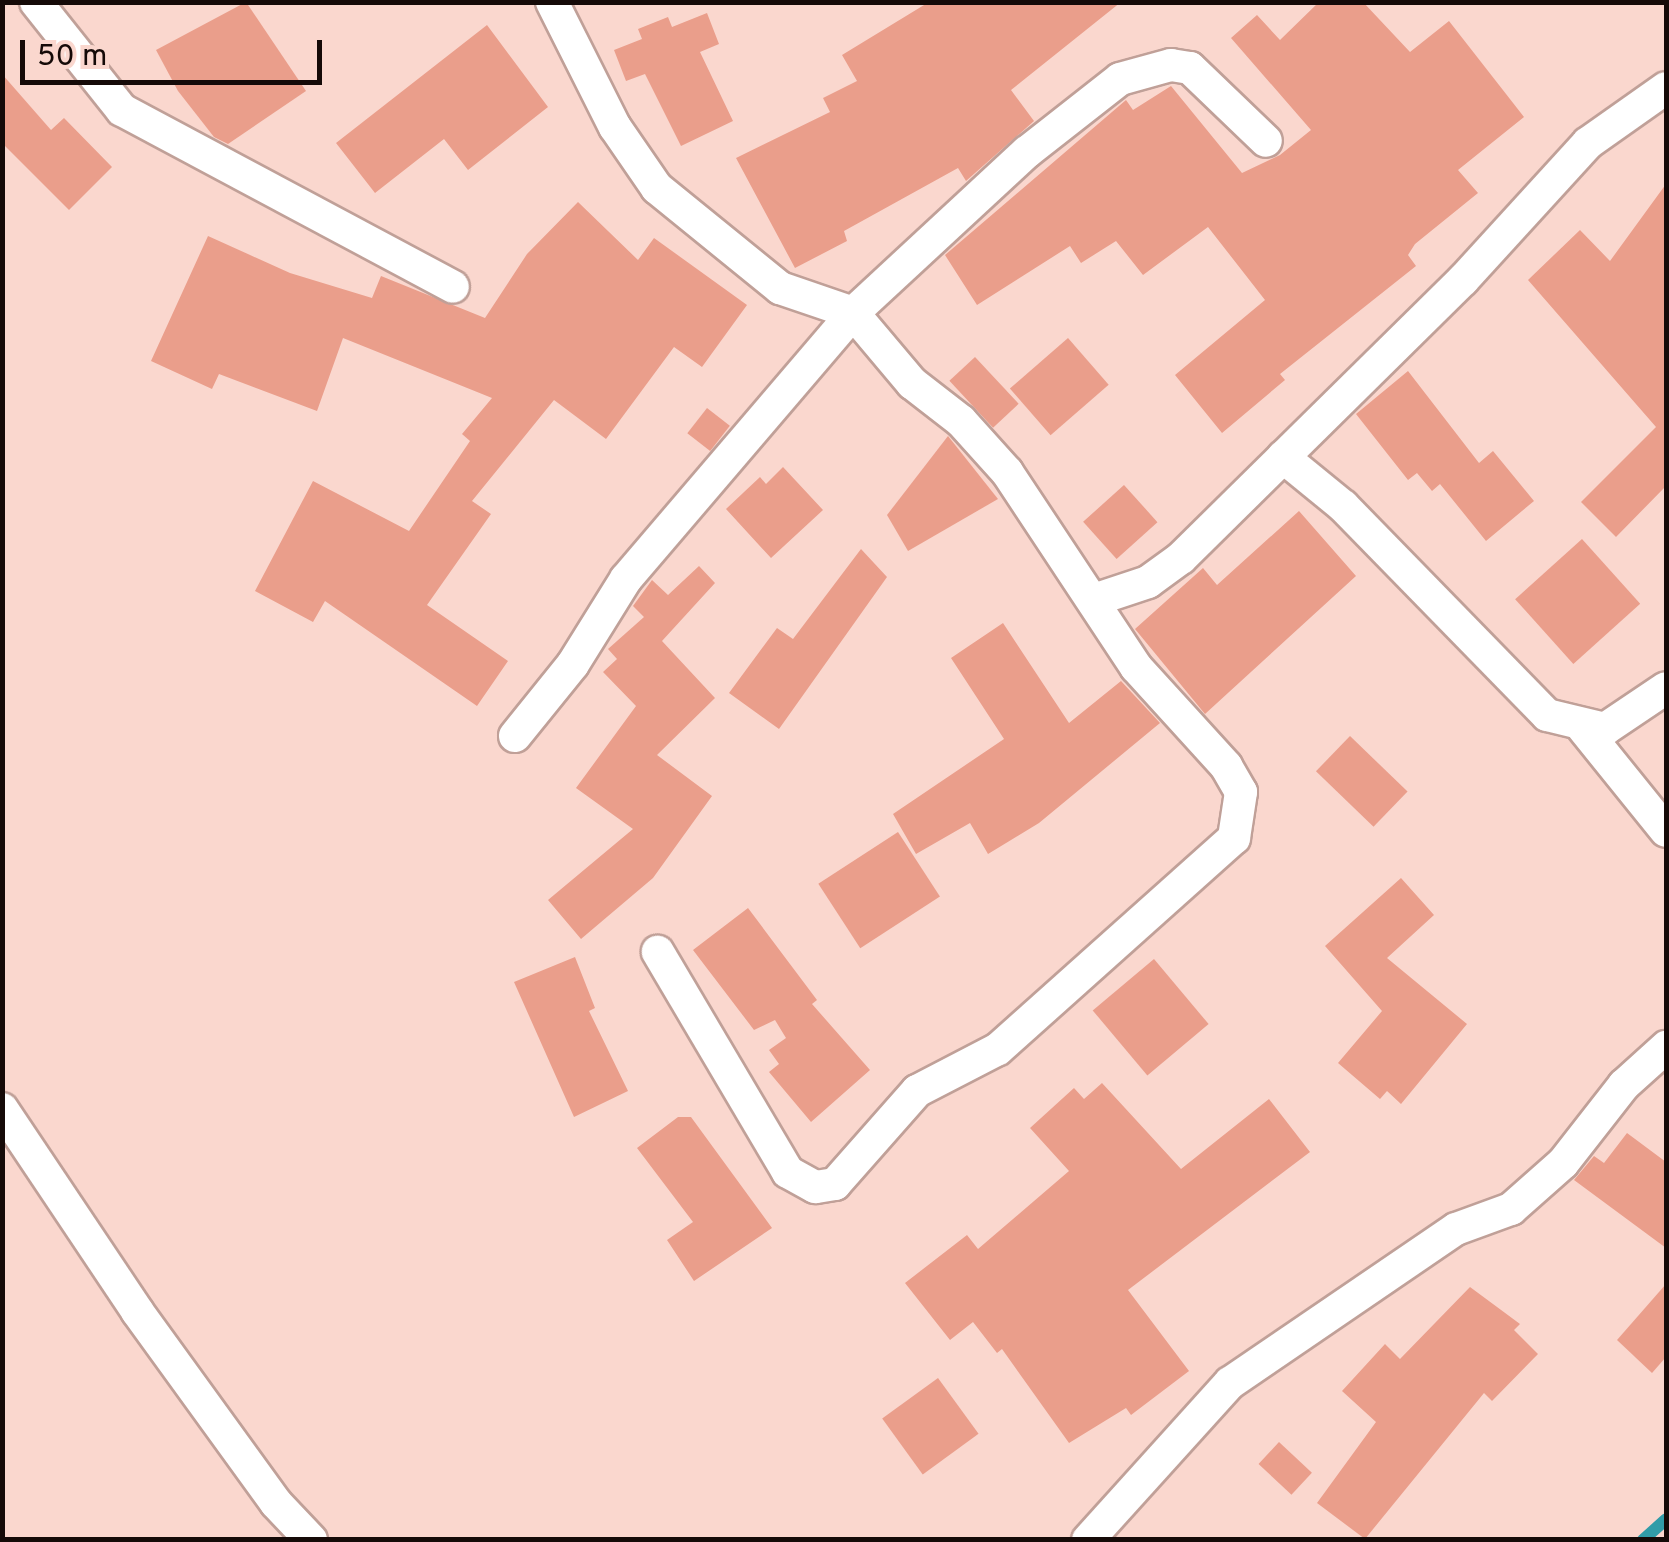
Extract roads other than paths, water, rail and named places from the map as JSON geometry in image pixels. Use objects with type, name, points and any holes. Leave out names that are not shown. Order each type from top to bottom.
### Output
[{"type":"street","points":[[36,2],[122,110],[453,287]]},
{"type":"street","points":[[552,2],[615,128],[657,188],[780,288],[852,313],[912,383],[961,421],[1007,472],[1096,599],[1136,667],[1233,779],[1242,813],[1234,838],[998,1049],[918,1091],[835,1184],[815,1187],[788,1172],[658,952]]},
{"type":"street","points":[[515,736],[573,664],[626,579],[852,313],[1026,152],[1120,79],[1154,67],[1190,68],[1266,141]]},
{"type":"street","points":[[1096,599],[1148,582],[1181,558],[1463,280],[1588,144],[1666,88]]},
{"type":"street","points":[[1284,457],[1343,506],[1547,714],[1583,728],[1606,729],[1630,718],[1666,688]]},
{"type":"street","points":[[1583,728],[1666,831]]},
{"type":"street","points":[[1088,1540],[1230,1383],[1456,1229],[1511,1209],[1563,1163],[1624,1085],[1666,1046]]},
{"type":"street","points":[[2,1109],[138,1311],[276,1503],[311,1540]]},
{"type":"waterway","points":[[1643,1540],[1666,1519]]}]
